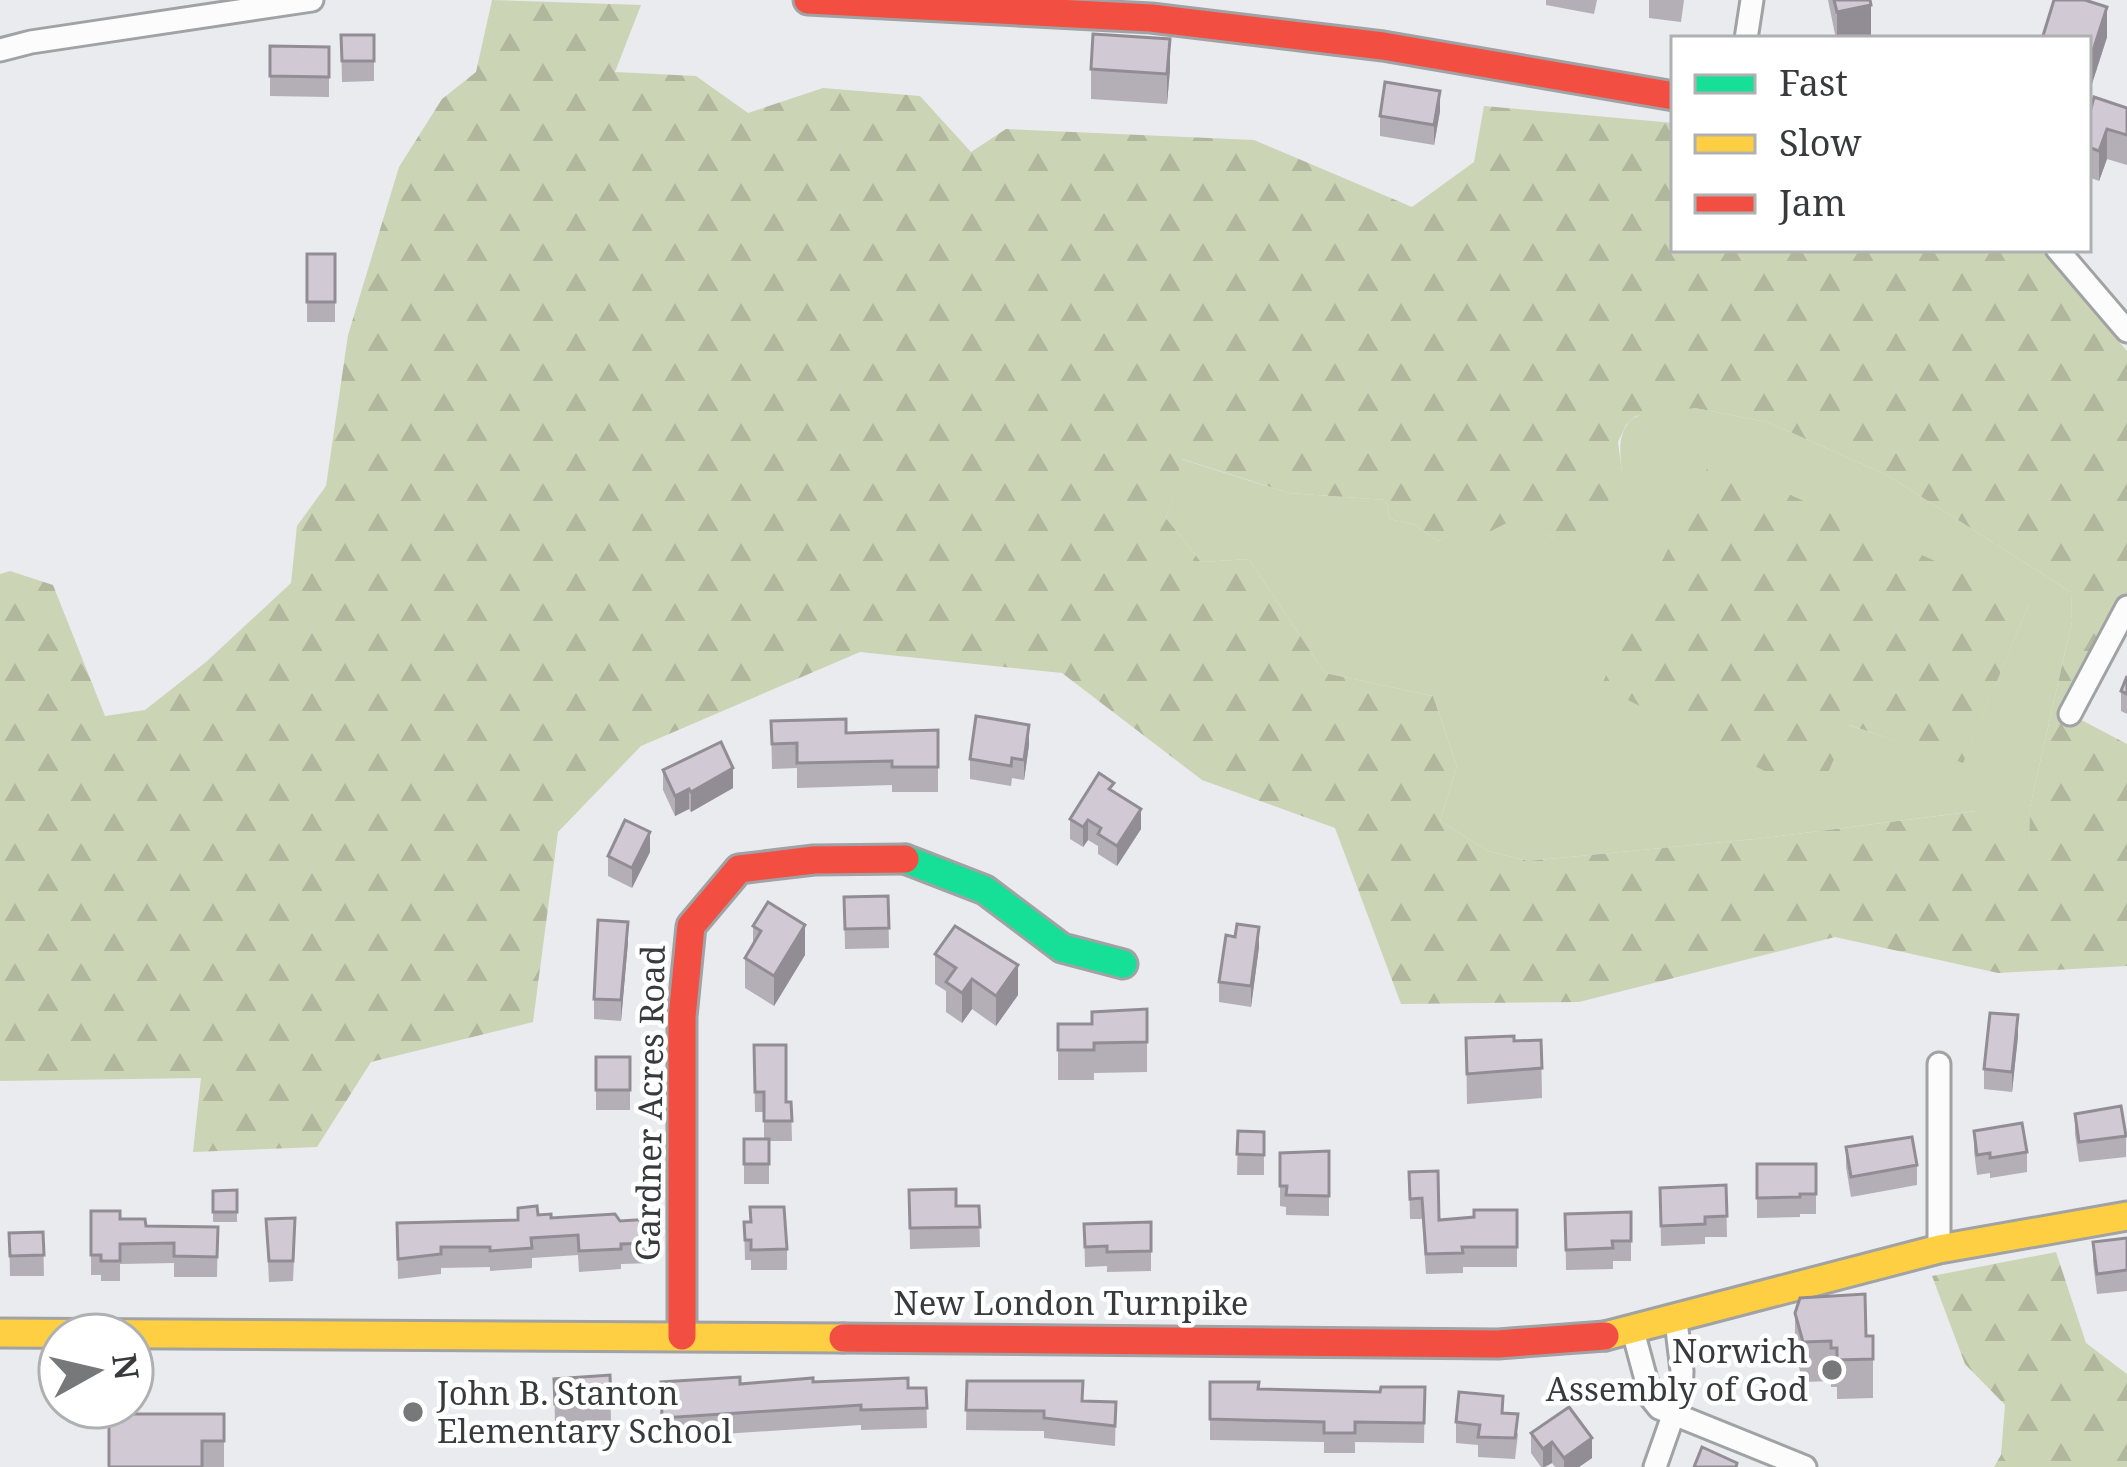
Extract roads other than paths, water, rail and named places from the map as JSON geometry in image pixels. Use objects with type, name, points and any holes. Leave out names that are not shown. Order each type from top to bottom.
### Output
[{"type":"main road","points":[[808,0],[1151,19],[1383,46],[1671,95]]},
{"type":"main road","name":"Gardner Acres Road","points":[[682,1336],[682,1017],[691,926],[739,869],[814,860],[913,859],[986,890],[1062,948],[1123,964]]},
{"type":"main road","name":"New London Turnpike","points":[[0,1333],[1526,1345],[1634,1331],[1939,1249],[2127,1216]]},
{"type":"street","points":[[0,50],[312,0]]},
{"type":"street","points":[[1746,36],[1752,0]]},
{"type":"street","points":[[2060,252],[2127,331]]},
{"type":"street","points":[[2070,714],[2127,607]]},
{"type":"street","points":[[1939,1064],[1939,1249]]},
{"type":"street","points":[[1654,1467],[1682,1378],[1676,1321]]},
{"type":"street","points":[[1634,1331],[1652,1398],[1674,1415],[1805,1467]]},
{"type":"place","name":"Norwich Assembly of God","points":[[1832,1370]]},
{"type":"place","name":"John B. Stanton Elementary School","points":[[413,1412]]}]
